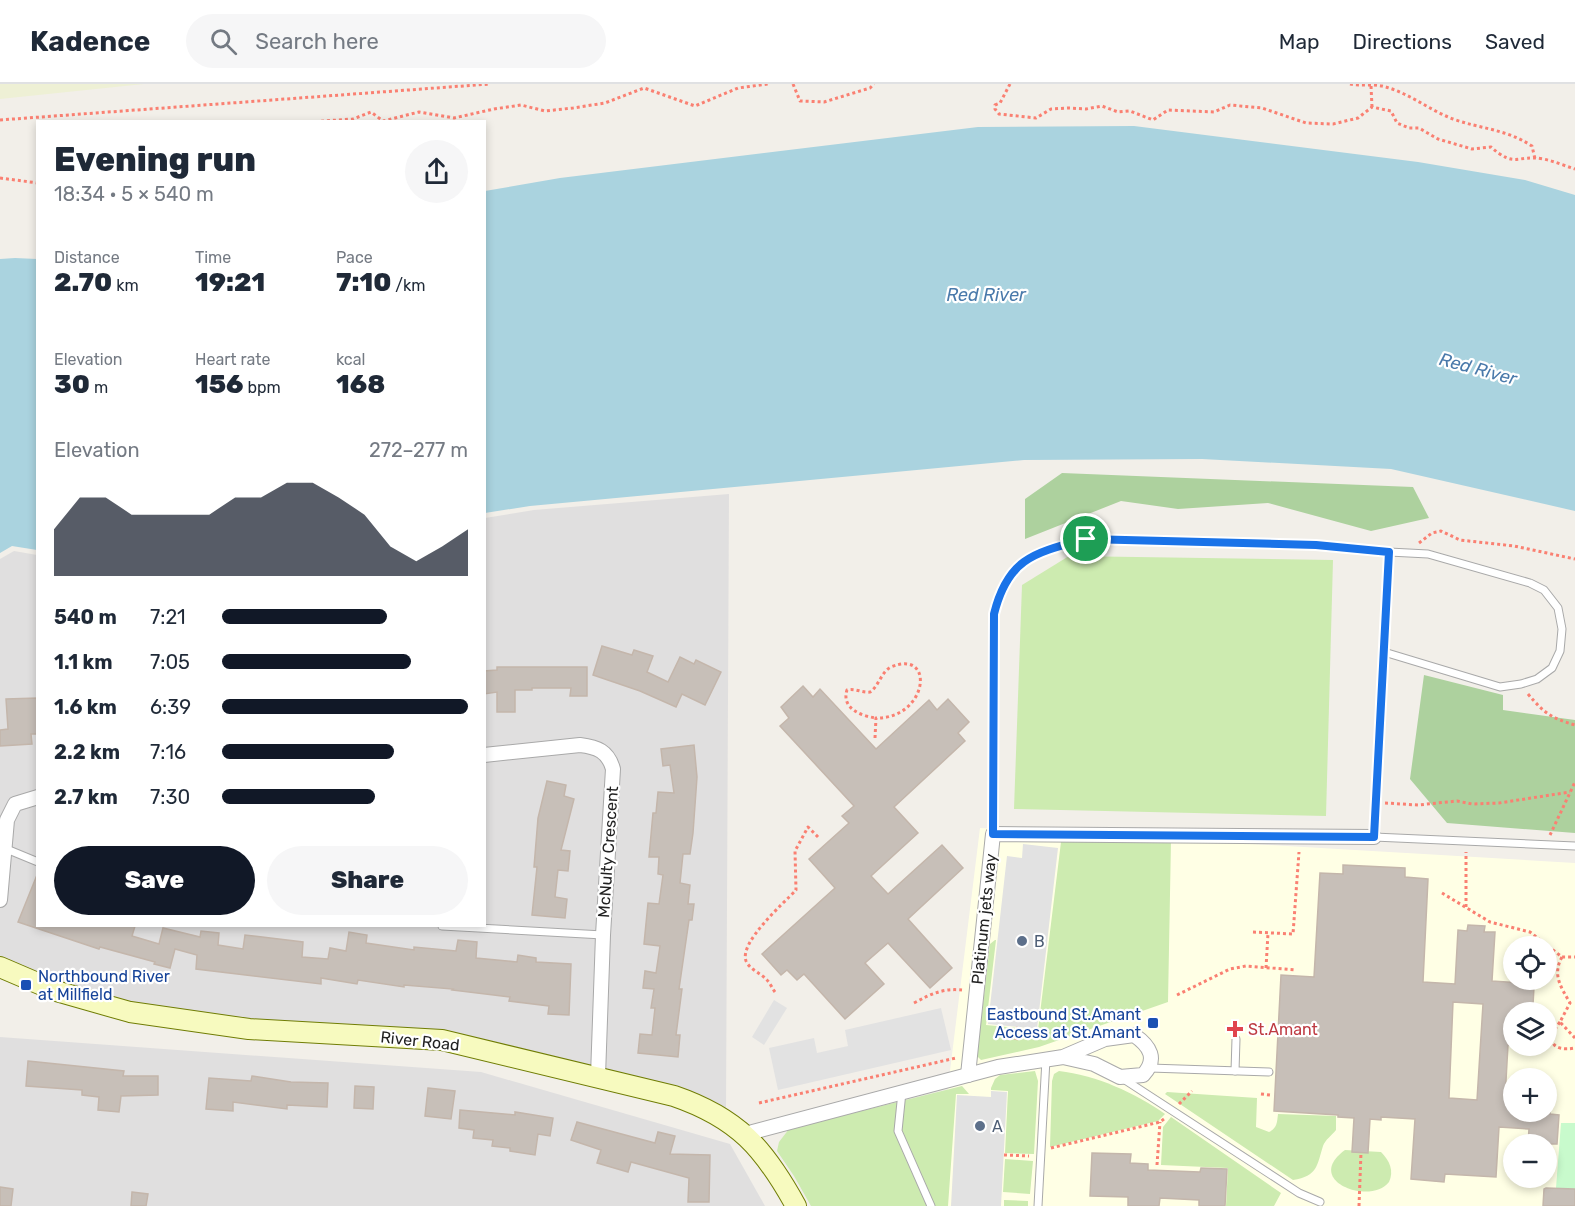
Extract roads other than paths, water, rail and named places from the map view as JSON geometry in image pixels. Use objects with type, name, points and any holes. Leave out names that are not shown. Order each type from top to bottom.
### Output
[{"type":"street","name":"McNulty Crescent","points":[[486,755],[580,745],[592,746],[610,759],[613,769],[603,935],[598,1076]]},
{"type":"street","points":[[0,900],[7,820],[15,804],[36,797]]},
{"type":"street","points":[[993,834],[1374,837]]},
{"type":"street","name":"Platinum jets way","points":[[968,1075],[993,834]]},
{"type":"street","name":"River Road","points":[[0,967],[56,991],[130,1012],[249,1029],[442,1040],[598,1076],[698,1104],[720,1115],[745,1134],[770,1161],[796,1206]]},
{"type":"street","points":[[745,1134],[999,1067],[1063,1057],[1105,1039],[1134,1035],[1146,1043],[1151,1057],[1150,1068],[1143,1075],[1120,1077],[1094,1064],[1063,1057]]},
{"type":"lane","points":[[993,834],[994,614],[999,594],[1012,571],[1031,557],[1086,539],[1316,545],[1428,554],[1530,583],[1544,590],[1558,608],[1562,629],[1560,651],[1552,668],[1537,679],[1500,687],[1384,652]]},
{"type":"lane","points":[[1389,552],[1374,837],[1575,846]]},
{"type":"lane","points":[[4,849],[36,861]]},
{"type":"lane","points":[[460,927],[603,935]]},
{"type":"lane","points":[[1234,1071],[1236,1039]]},
{"type":"lane","points":[[1038,1206],[1046,1059]]},
{"type":"lane","points":[[1150,1068],[1269,1072]]},
{"type":"lane","points":[[1120,1077],[1299,1193],[1320,1202]]},
{"type":"lane","points":[[902,1092],[898,1131],[931,1206]]},
{"type":"water","name":"Red River","points":[[1134,126],[1418,162],[1525,180],[1575,195],[1575,511],[1391,469],[1202,459],[1024,460],[530,506],[486,513],[486,191],[560,178],[978,127]]},
{"type":"water","points":[[0,259],[36,259],[36,550],[12,546],[0,553]]},
{"type":"place","name":"B","points":[[1022,941]]},
{"type":"place","name":"Northbound River at Millfield","points":[[26,985]]},
{"type":"place","name":"Eastbound St.Amant Access at St.Amant","points":[[1153,1023]]},
{"type":"place","name":"St.Amant","points":[[1235,1029]]},
{"type":"place","name":"A","points":[[980,1126]]}]
